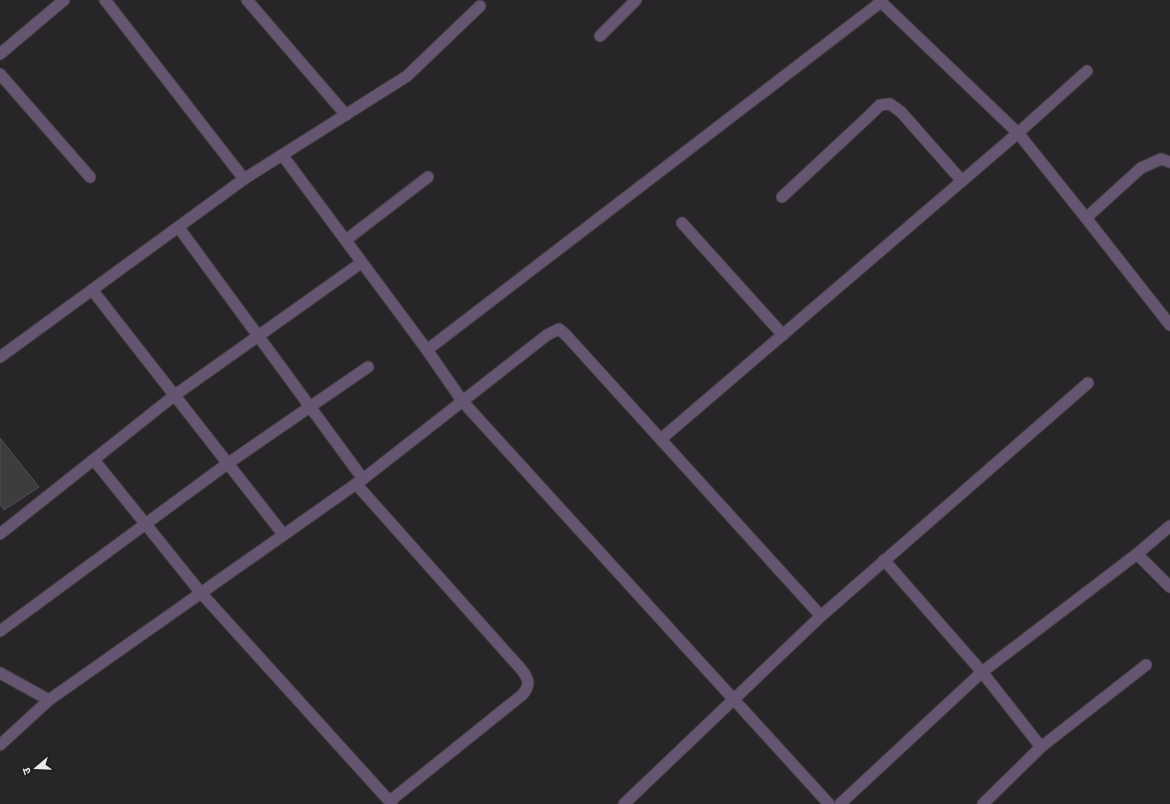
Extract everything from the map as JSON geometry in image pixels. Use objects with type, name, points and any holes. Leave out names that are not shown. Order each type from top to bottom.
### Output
[{"type":"street","points":[[0,54],[64,0]]},
{"type":"street","points":[[105,0],[244,180]]},
{"type":"street","points":[[247,0],[346,115]]},
{"type":"street","points":[[600,36],[636,0]]},
{"type":"street","points":[[427,350],[880,1],[1018,133],[1170,325]]},
{"type":"street","points":[[0,356],[93,291],[244,180],[407,76],[480,6]]},
{"type":"street","points":[[662,439],[1018,133],[1087,70]]},
{"type":"street","points":[[0,74],[90,177]]},
{"type":"street","points":[[782,197],[875,110],[880,106],[890,104],[901,112],[962,181]]},
{"type":"street","points":[[283,156],[427,350],[463,402],[829,804]]},
{"type":"street","points":[[1086,218],[1142,168],[1161,159],[1170,162]]},
{"type":"street","points":[[346,240],[428,177]]},
{"type":"street","points":[[682,223],[783,335]]},
{"type":"street","points":[[94,460],[201,593],[391,802],[527,689],[529,684],[527,676],[360,481],[309,408],[178,228]]},
{"type":"street","points":[[0,534],[175,395],[361,263]]},
{"type":"street","points":[[93,291],[283,534]]},
{"type":"street","points":[[0,745],[49,700],[360,481],[547,335],[559,329],[662,439],[821,616]]},
{"type":"street","points":[[0,631],[227,464],[368,367]]},
{"type":"street","points":[[624,804],[821,616],[1088,383]]},
{"type":"street","points":[[840,804],[982,672],[1137,554],[1170,526]]},
{"type":"street","points":[[1137,554],[1170,587]]},
{"type":"street","points":[[884,560],[982,672],[1041,748]]},
{"type":"street","points":[[983,804],[1041,748],[1146,665]]},
{"type":"street","points":[[0,673],[49,700]]},
{"type":"building","points":[[0,438],[39,487],[4,510],[0,504]]}]
